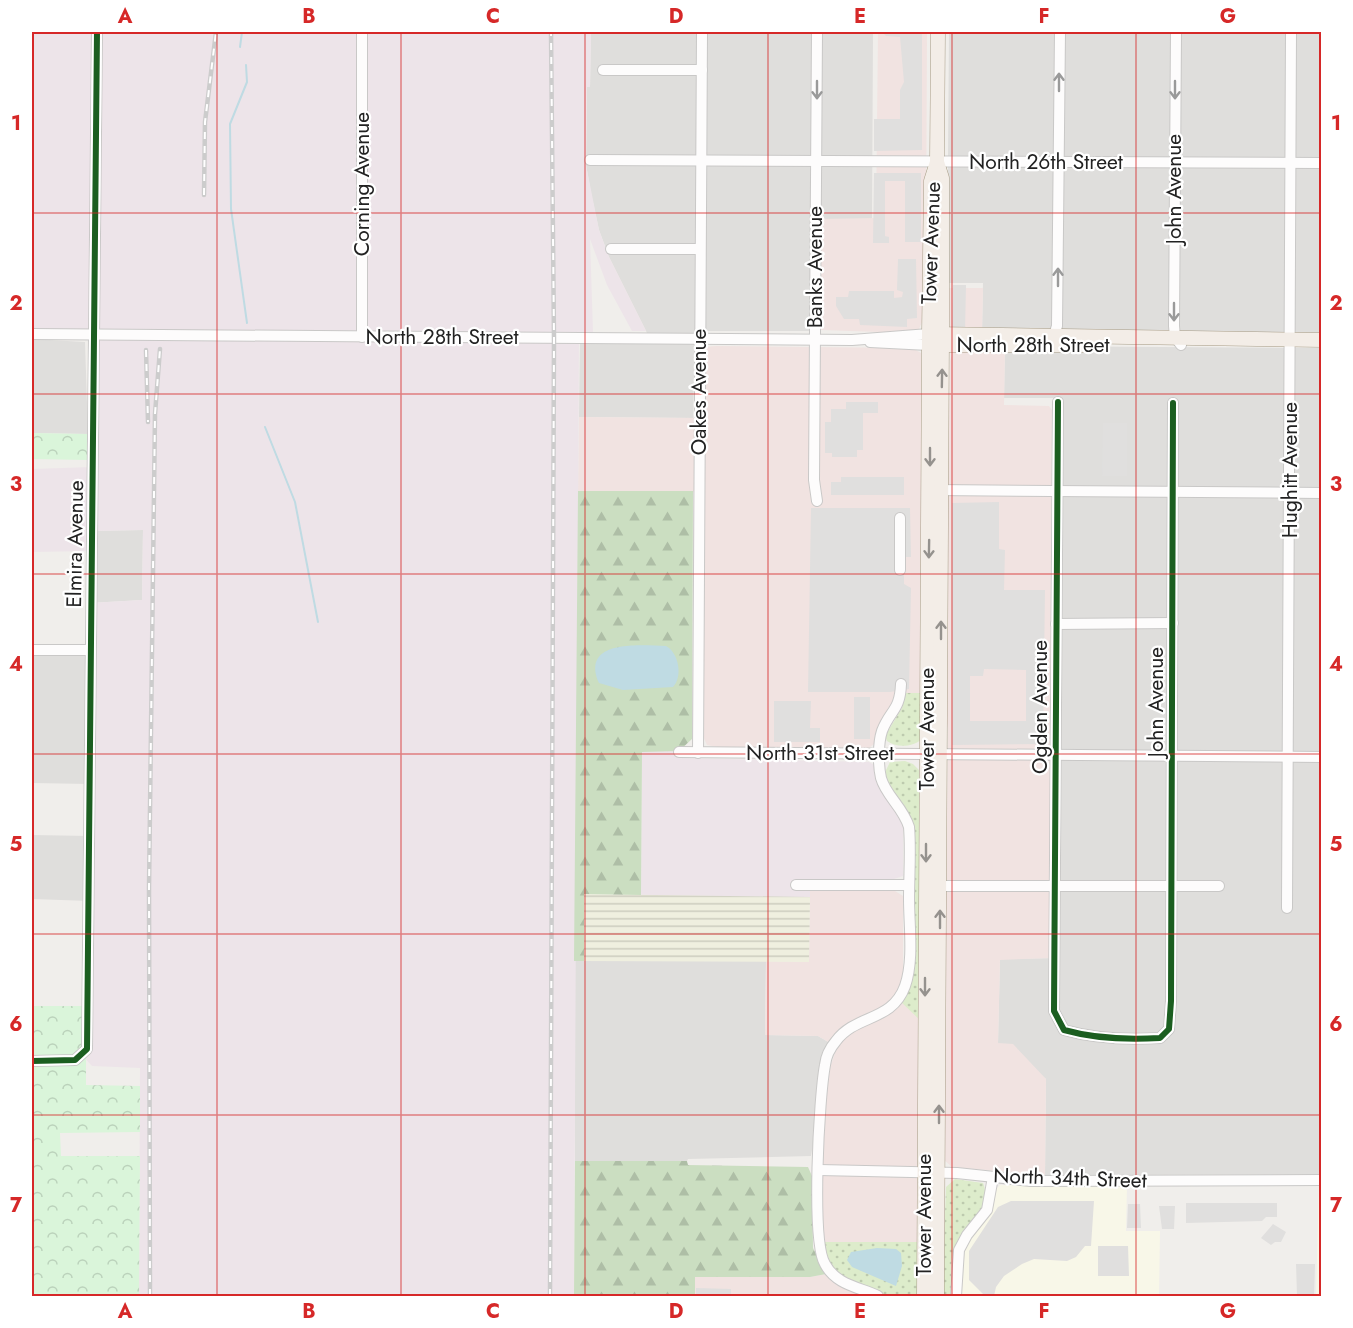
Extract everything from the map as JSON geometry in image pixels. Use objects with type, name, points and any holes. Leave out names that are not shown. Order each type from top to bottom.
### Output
[{"type":"main road","name":"Tower Avenue","points":[[924,1296],[931,1172],[936,490],[931,181],[937,162],[938,32]]},
{"type":"main road","name":"North 28th Street","points":[[935,340],[1054,335],[1178,341]]},
{"type":"main road","name":"North 28th Street","points":[[935,340],[1008,344],[1322,340]]},
{"type":"main road","name":"Tower Avenue","points":[[931,1172],[937,1296]]},
{"type":"street","name":"Elmira Avenue","points":[[32,1061],[75,1060],[87,1049],[89,650],[97,32]]},
{"type":"street","name":"Corning Avenue","points":[[362,32],[362,337]]},
{"type":"street","name":"Oakes Avenue","points":[[698,753],[702,32]]},
{"type":"street","name":"Banks Avenue","points":[[817,32],[814,480],[817,501]]},
{"type":"street","points":[[1008,344],[1023,340],[1046,340],[1054,335],[1058,316],[1060,32]]},
{"type":"street","name":"John Avenue","points":[[1176,32],[1175,163],[1178,341]]},
{"type":"street","name":"Hughitt Avenue","points":[[1287,908],[1292,32]]},
{"type":"street","points":[[603,70],[702,70]]},
{"type":"street","name":"North 26th Street","points":[[590,160],[1322,163]]},
{"type":"street","points":[[611,249],[700,249]]},
{"type":"street","name":"North 28th Street","points":[[32,334],[935,340]]},
{"type":"street","name":"Ogden Avenue","points":[[1054,1011],[1058,754],[1056,624],[1058,402]]},
{"type":"street","name":"John Avenue","points":[[1054,1011],[1064,1030],[1089,1037],[1160,1038],[1169,1029],[1172,887],[1173,403]]},
{"type":"street","points":[[936,490],[1322,493]]},
{"type":"street","points":[[900,518],[900,570]]},
{"type":"street","points":[[1056,624],[1173,623]]},
{"type":"street","points":[[32,650],[89,650]]},
{"type":"street","points":[[878,1296],[844,1282],[824,1263],[818,1244],[819,1170],[823,1077],[828,1053],[840,1036],[854,1026],[889,1009],[899,998],[906,982],[909,826],[902,810],[882,781],[880,753],[881,734],[899,704],[901,684]]},
{"type":"street","name":"North 31st Street","points":[[679,752],[1322,756]]},
{"type":"street","points":[[796,885],[909,885]]},
{"type":"street","points":[[933,886],[1219,886]]},
{"type":"street","name":"North 34th Street","points":[[819,1170],[931,1172],[1031,1181],[1322,1180]]},
{"type":"street","points":[[956,1296],[958,1251],[967,1235],[987,1210],[993,1177]]},
{"type":"shaded area","points":[[32,32],[591,32],[590,87],[587,87],[586,165],[599,230],[609,257],[646,331],[632,331],[607,285],[590,239],[593,332],[579,333],[574,1296],[139,1296],[140,1068],[92,1066],[82,1055],[90,603],[142,600],[143,530],[92,531],[91,551],[32,552],[32,469],[92,467],[93,335],[32,334]]},
{"type":"shaded area","points":[[591,32],[873,32],[872,219],[811,219],[810,331],[695,331],[693,418],[579,417],[580,342],[652,343],[609,257],[599,230],[591,193],[586,165],[587,87],[590,87]]},
{"type":"shaded area","points":[[878,32],[927,32],[926,238],[922,322],[919,329],[907,333],[822,330],[819,328],[817,219],[876,218]]},
{"type":"shaded area","points":[[882,32],[922,32],[922,150],[874,151],[874,119],[900,119],[900,90],[904,82],[900,37],[886,36]]},
{"type":"shaded area","points":[[949,32],[1321,32],[1321,336],[982,332],[983,283],[947,283]]},
{"type":"shaded area","points":[[874,173],[921,173],[921,242],[905,242],[905,181],[885,181],[885,236],[889,237],[889,243],[873,243]]},
{"type":"shaded area","points":[[898,259],[916,259],[917,318],[907,319],[907,327],[860,325],[859,319],[844,319],[836,306],[836,297],[848,297],[849,291],[894,291],[894,298],[902,297],[903,292],[897,290]]},
{"type":"shaded area","points":[[953,285],[966,285],[965,330],[952,327]]},
{"type":"shaded area","points":[[947,288],[983,288],[982,332],[950,329]]},
{"type":"shaded area","points":[[32,339],[85,342],[88,434],[32,433]]},
{"type":"shaded area","points":[[1005,346],[1321,348],[1321,1174],[1045,1175],[1046,1079],[998,1044],[1000,959],[1059,958],[1061,398],[1004,398]]},
{"type":"shaded area","points":[[1005,346],[1004,405],[1049,406],[1052,410],[1050,958],[1000,960],[998,1043],[1013,1044],[1046,1079],[1045,1175],[952,1167],[943,1159],[948,728],[944,709],[950,361],[953,351]]},
{"type":"shaded area","points":[[706,347],[912,348],[921,353],[923,693],[896,693],[894,703],[879,726],[874,744],[869,748],[723,748],[707,745],[703,736],[703,492],[578,491],[579,417],[704,418],[705,350]]},
{"type":"shaded area","points":[[846,402],[878,402],[878,413],[863,413],[863,450],[857,450],[857,457],[832,457],[832,453],[825,453],[825,422],[831,422],[831,409],[846,409]]},
{"type":"shaded area","points":[[1103,423],[1127,423],[1127,476],[1102,476]]},
{"type":"shaded area","points":[[841,477],[904,477],[904,495],[831,495],[831,482],[841,482]]},
{"type":"shaded area","points":[[999,502],[999,549],[1005,550],[1004,590],[1045,590],[1043,744],[952,745],[952,503]],"holes":[[[984,669],[1026,670],[1026,721],[970,721],[970,676],[983,676]]]},
{"type":"shaded area","points":[[811,508],[910,508],[911,557],[906,557],[904,561],[904,584],[911,588],[909,689],[890,692],[808,692]]},
{"type":"shaded area","points":[[143,530],[142,600],[90,603],[91,531]]},
{"type":"shaded area","points":[[32,650],[89,650],[89,784],[32,783]]},
{"type":"shaded area","points":[[854,697],[870,697],[870,739],[854,739]]},
{"type":"shaded area","points":[[774,701],[811,701],[810,728],[820,728],[820,742],[774,742]]},
{"type":"shaded area","points":[[642,751],[679,751],[679,758],[869,762],[874,765],[903,823],[903,876],[891,880],[810,882],[810,897],[641,895]]},
{"type":"shaded area","points":[[32,835],[90,836],[90,901],[32,899]]},
{"type":"shaded area","points":[[810,888],[895,891],[903,896],[903,975],[922,1022],[917,1163],[921,1242],[821,1242],[822,1156],[828,1074],[837,1047],[818,1036],[765,1035],[766,961],[809,962]]},
{"type":"shaded area","points":[[574,961],[766,961],[765,1035],[818,1036],[830,1043],[811,1156],[688,1159],[687,1161],[575,1161]]},
{"type":"shaded area","points":[[1000,1185],[1127,1186],[1126,1231],[1160,1231],[1159,1296],[960,1296],[964,1248],[990,1214],[995,1190]]},
{"type":"shaded area","points":[[1321,1185],[1321,1296],[1316,1296],[1319,1186]]},
{"type":"shaded area","points":[[1011,1201],[1094,1201],[1091,1246],[1085,1246],[1076,1257],[1067,1261],[1034,1259],[1022,1264],[1004,1276],[996,1287],[994,1296],[985,1296],[969,1280],[969,1251],[998,1207]]},
{"type":"shaded area","points":[[1186,1203],[1277,1203],[1277,1217],[1266,1217],[1262,1221],[1186,1223]]},
{"type":"shaded area","points":[[1128,1204],[1140,1204],[1141,1228],[1127,1228]]},
{"type":"shaded area","points":[[1159,1206],[1175,1206],[1174,1229],[1162,1229]]},
{"type":"shaded area","points":[[1273,1224],[1286,1232],[1281,1242],[1271,1245],[1261,1238]]},
{"type":"shaded area","points":[[1098,1246],[1128,1246],[1129,1276],[1098,1276]]},
{"type":"shaded area","points":[[1296,1264],[1315,1264],[1314,1296],[1297,1296]]},
{"type":"shaded area","points":[[826,1274],[840,1286],[866,1296],[695,1296],[695,1277],[810,1277]]},
{"type":"shaded area","points":[[696,1288],[731,1289],[731,1296],[696,1296]]},
{"type":"green space","points":[[32,433],[88,434],[87,460],[32,459]]},
{"type":"green space","points":[[578,491],[693,491],[692,739],[679,751],[642,752],[641,895],[584,894],[584,961],[574,961]]},
{"type":"green space","points":[[905,693],[923,693],[921,740],[899,746],[887,741],[885,736],[902,708]]},
{"type":"green space","points":[[905,761],[913,764],[919,770],[922,1022],[901,1002],[904,998],[911,819],[888,783],[885,772],[890,762]]},
{"type":"green space","points":[[584,894],[810,897],[809,962],[584,961]]},
{"type":"green space","points":[[32,1006],[86,1006],[86,1085],[140,1086],[140,1132],[60,1133],[61,1156],[140,1156],[139,1296],[32,1296]]},
{"type":"green space","points":[[575,1161],[687,1161],[688,1165],[808,1167],[812,1176],[813,1248],[826,1274],[810,1277],[695,1277],[695,1296],[574,1296]]},
{"type":"green space","points":[[955,1179],[983,1183],[984,1201],[981,1210],[954,1249],[951,1267],[951,1296],[942,1296],[946,1187]]},
{"type":"green space","points":[[821,1242],[921,1242],[920,1296],[886,1296],[844,1278],[832,1266]]},
{"type":"water","points":[[628,646],[666,646],[677,659],[679,671],[673,687],[623,690],[599,683],[595,669],[598,659],[605,652]]},
{"type":"water","points":[[877,1248],[896,1249],[901,1253],[902,1266],[896,1286],[852,1267],[847,1260],[851,1252]]},
{"type":"waterway","points":[[240,47],[242,32]]},
{"type":"waterway","points":[[246,65],[247,82],[230,124],[231,209],[247,323]]},
{"type":"waterway","points":[[265,427],[295,502],[318,622]]},
{"type":"railway","points":[[204,195],[205,122],[216,32]]},
{"type":"railway","points":[[550,1296],[554,338],[551,32]]},
{"type":"railway","points":[[150,1296],[149,888],[155,414],[160,349]]},
{"type":"railway","points":[[146,350],[148,422]]},
{"type":"cycle path","points":[[32,1061],[75,1060],[87,1049],[97,32]]},
{"type":"cycle path","points":[[1058,402],[1054,1011],[1064,1030],[1100,1037],[1136,1039],[1160,1038],[1169,1029],[1171,1001],[1173,403]]}]
